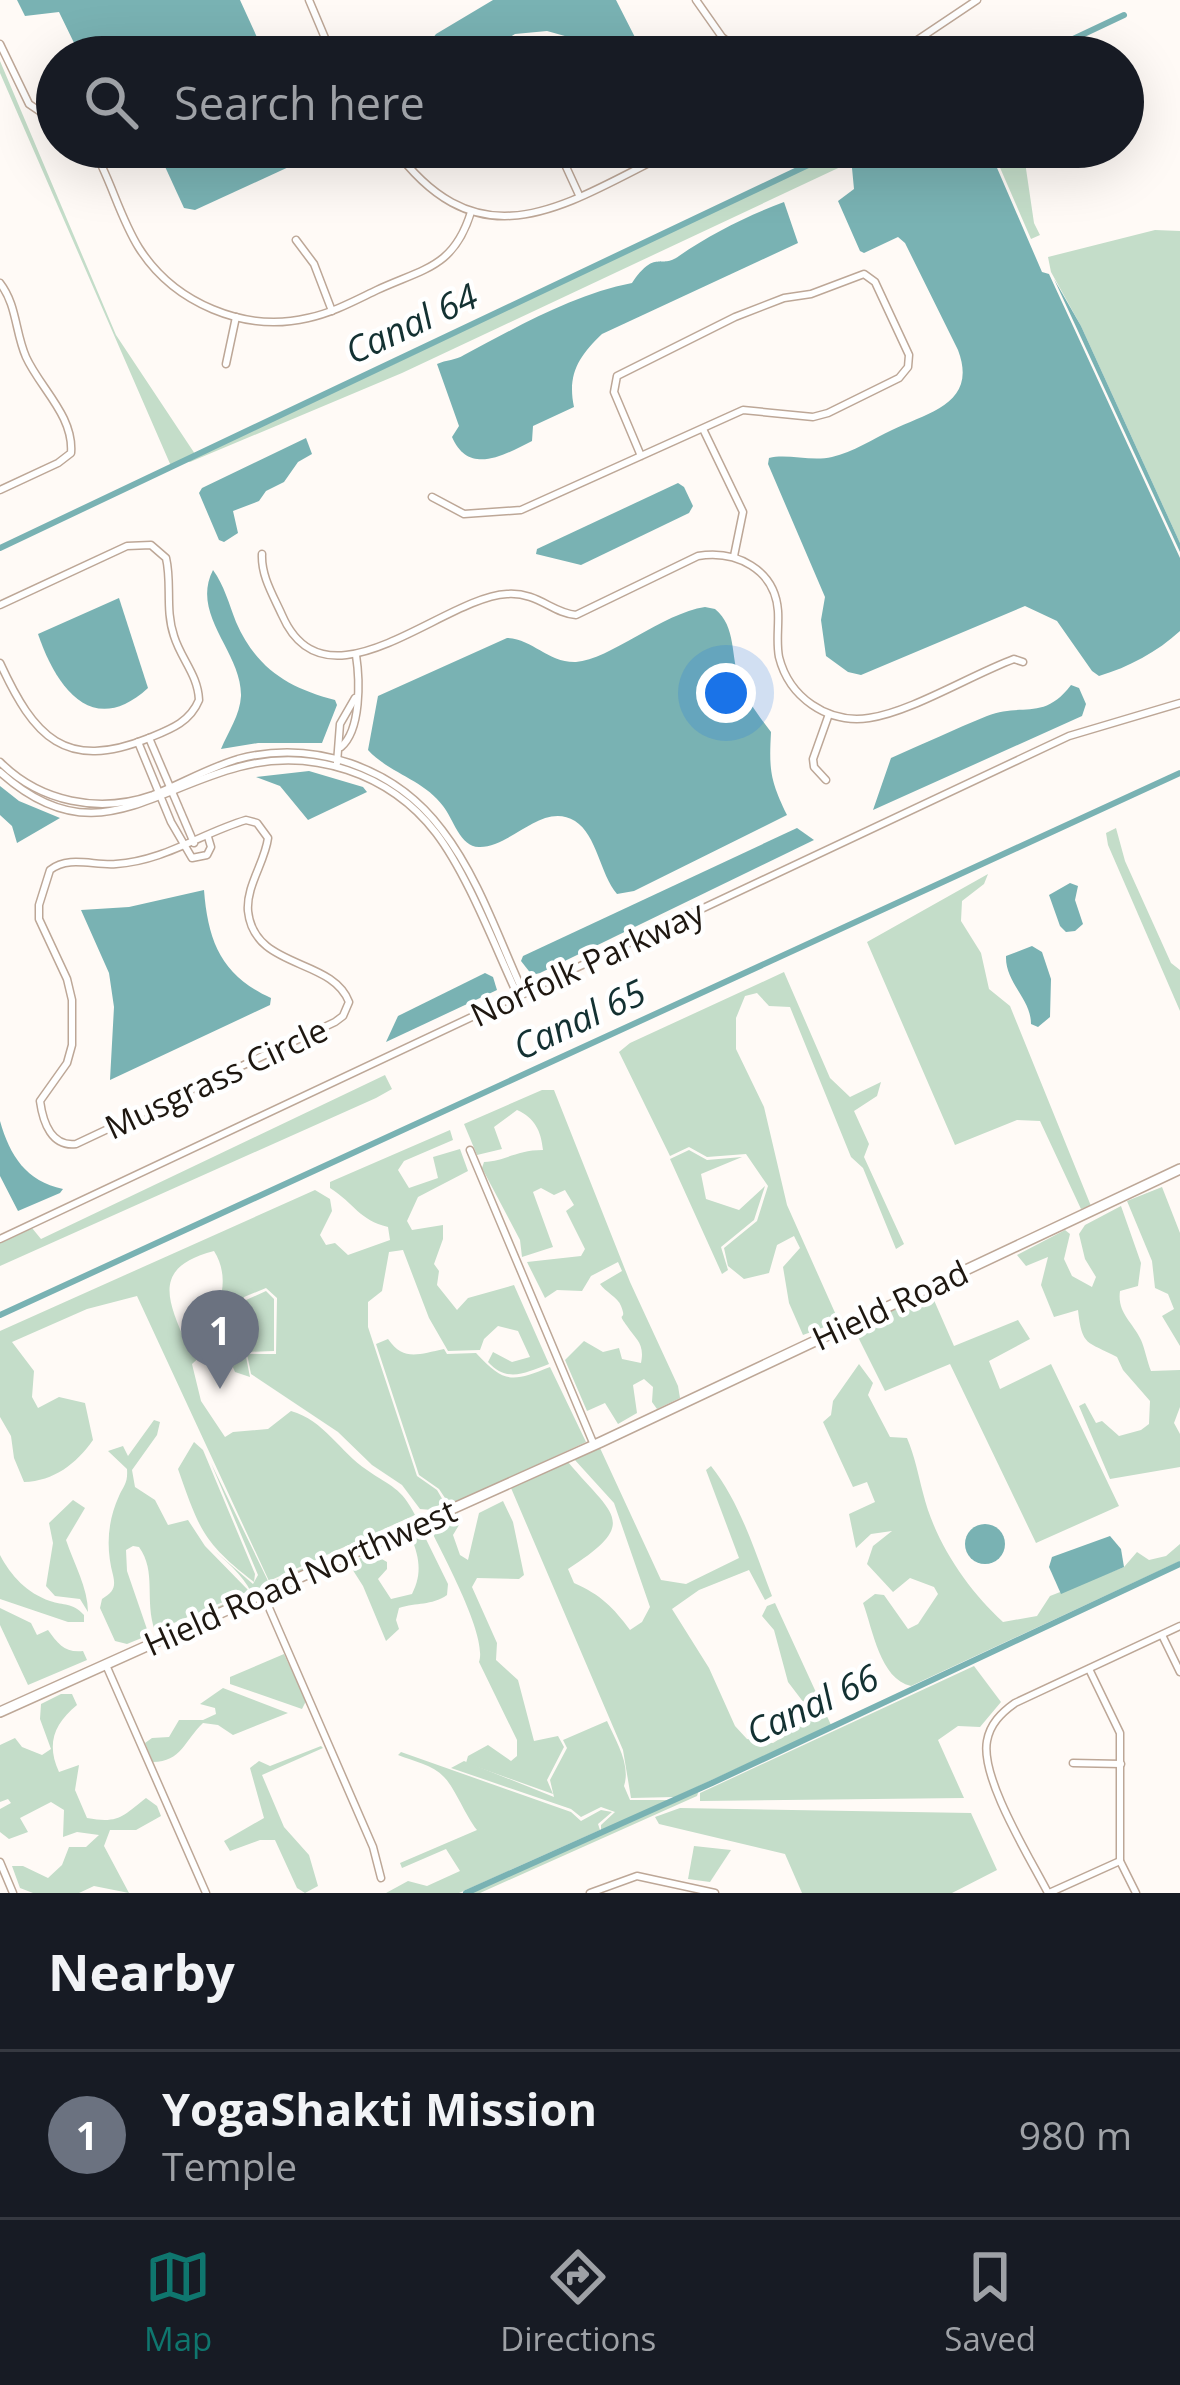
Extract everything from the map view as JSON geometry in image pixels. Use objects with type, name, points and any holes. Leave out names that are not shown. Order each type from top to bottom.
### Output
[{"type":"street","points":[[309,0],[324,36]]},
{"type":"street","points":[[696,0],[721,36]]},
{"type":"street","points":[[957,0],[963,9]]},
{"type":"street","points":[[923,36],[976,0]]},
{"type":"street","points":[[0,44],[29,104],[36,109]]},
{"type":"street","points":[[101,168],[130,232],[152,266],[184,294],[236,317],[294,321],[332,311],[452,254],[471,212]]},
{"type":"street","points":[[410,168],[427,188],[471,212],[512,218],[535,214],[636,168]]},
{"type":"street","points":[[566,168],[579,195]]},
{"type":"street","points":[[296,240],[314,264],[332,311]]},
{"type":"street","points":[[431,497],[464,514],[521,510],[743,410],[813,418],[899,378],[910,355],[875,282],[864,274],[811,294],[784,298],[617,376],[614,392],[641,455]]},
{"type":"street","points":[[0,284],[11,298],[27,359],[72,440],[71,453],[58,463],[0,490]]},
{"type":"street","points":[[226,364],[236,317]]},
{"type":"street","points":[[703,429],[743,512],[734,556]]},
{"type":"street","points":[[0,605],[127,546],[142,543],[160,550],[168,567],[172,633],[196,679],[199,700],[184,722],[122,749],[85,753],[28,720],[0,663]]},
{"type":"street","points":[[262,554],[261,568],[286,624],[313,649],[333,655],[356,654],[496,596],[540,598],[576,615],[698,556],[734,556],[753,566],[772,589],[778,605],[776,642],[788,680],[808,703],[829,714],[872,718],[1014,659],[1024,662]]},
{"type":"street","points":[[337,763],[355,728],[356,654]]},
{"type":"street","points":[[341,748],[340,724],[355,698]]},
{"type":"street","name":"Norfolk Parkway","points":[[0,1239],[1069,736],[1180,703]]},
{"type":"street","points":[[826,780],[813,759],[829,714]]},
{"type":"street","points":[[340,724],[355,728]]},
{"type":"street","points":[[149,738],[194,843]]},
{"type":"street","points":[[138,742],[192,858],[200,859],[210,851],[208,836]]},
{"type":"street","points":[[0,772],[15,786],[62,808],[114,811],[262,761],[337,763],[397,795],[435,832],[521,995]]},
{"type":"street","points":[[0,762],[14,776],[70,802],[108,805],[162,794]]},
{"type":"street","name":"Musgrass Circle","points":[[246,820],[264,829],[267,846],[248,908],[256,936],[275,953],[341,986],[350,1002],[348,1009],[335,1022],[76,1144],[61,1144],[40,1102],[58,1079],[72,1045],[67,979],[40,919],[39,905],[50,870],[67,861],[117,864],[146,860],[208,836],[246,820]]},
{"type":"street","points":[[470,1150],[597,1443]]},
{"type":"street","name":"Hield Road","points":[[597,1443],[1180,1169]]},
{"type":"street","name":"Hield Road Northwest","points":[[0,1712],[597,1443]]},
{"type":"street","points":[[263,1594],[332,1747],[381,1878]]},
{"type":"street","points":[[1120,1861],[1048,1893],[988,1770],[986,1745],[1000,1714],[1180,1626]]},
{"type":"street","points":[[1162,1635],[1180,1672]]},
{"type":"street","points":[[106,1664],[206,1893]]},
{"type":"street","points":[[1089,1670],[1120,1733],[1120,1861],[1136,1893]]},
{"type":"street","points":[[1073,1763],[1121,1764]]},
{"type":"street","points":[[0,1862],[14,1893]]},
{"type":"street","points":[[590,1893],[637,1876],[672,1889],[715,1893]]},
{"type":"green space","points":[[0,61],[36,156],[0,73]]},
{"type":"green space","points":[[41,168],[45,168],[116,335],[195,454],[801,168],[838,168],[402,373],[171,466]]},
{"type":"green space","points":[[1000,168],[1026,168],[1040,235],[1031,239]]},
{"type":"green space","points":[[1155,230],[1180,231],[1180,543],[1048,257]]},
{"type":"green space","points":[[1116,828],[1125,861],[1171,963],[1180,970],[1180,1011],[1108,845],[1106,833]]},
{"type":"green space","points":[[988,874],[984,884],[962,901],[961,921],[981,953],[989,989],[1010,1006],[1091,1206],[1081,1209],[1040,1121],[1017,1120],[955,1145],[867,942]]},
{"type":"green space","points":[[784,972],[830,1078],[850,1097],[881,1082],[877,1096],[854,1111],[869,1144],[864,1157],[904,1244],[896,1249],[863,1168],[851,1157],[790,1007],[769,1006],[757,993],[745,996],[736,1018],[736,1049],[764,1107],[787,1205],[836,1315],[830,1325],[803,1335],[789,1303],[783,1267],[800,1248],[794,1236],[777,1245],[769,1273],[744,1279],[728,1266],[724,1248],[757,1221],[768,1186],[746,1154],[707,1157],[689,1147],[670,1156],[619,1052]]},
{"type":"green space","points":[[385,1075],[392,1089],[376,1098],[0,1266],[0,1243],[32,1228],[41,1239]]},
{"type":"green space","points":[[542,1090],[554,1090],[630,1282],[678,1386],[680,1398],[657,1409],[652,1402],[653,1387],[644,1379],[633,1385],[637,1413],[618,1424],[605,1403],[587,1411],[565,1360],[584,1341],[603,1352],[619,1348],[622,1359],[641,1363],[641,1346],[622,1319],[619,1303],[600,1284],[622,1271],[618,1262],[591,1276],[582,1291],[557,1290],[545,1298],[527,1262],[581,1256],[585,1249],[566,1211],[574,1205],[565,1190],[554,1195],[541,1188],[533,1192],[553,1247],[522,1257],[520,1240],[482,1168],[484,1162],[543,1150],[539,1131],[517,1110],[494,1127],[502,1149],[477,1155],[464,1124]]},
{"type":"green space","points":[[450,1130],[453,1140],[404,1161],[398,1170],[409,1188],[438,1178],[433,1157],[460,1149],[468,1171],[418,1197],[407,1221],[412,1230],[443,1225],[434,1264],[439,1271],[437,1285],[457,1310],[468,1298],[514,1285],[549,1364],[517,1374],[495,1368],[488,1362],[493,1352],[512,1362],[530,1357],[518,1331],[498,1326],[480,1350],[448,1351],[429,1318],[403,1250],[389,1252],[382,1291],[368,1302],[368,1327],[417,1476],[437,1490],[444,1502],[432,1510],[420,1509],[402,1485],[372,1465],[338,1432],[251,1374],[247,1354],[276,1354],[277,1298],[266,1288],[244,1297],[241,1325],[220,1333],[210,1320],[222,1286],[214,1251],[181,1266],[173,1275],[170,1299],[187,1345],[202,1339],[204,1353],[192,1364],[201,1401],[225,1437],[268,1429],[291,1411],[303,1415],[400,1493],[415,1515],[269,1581],[137,1296],[87,1309],[12,1342],[34,1371],[32,1397],[38,1408],[59,1397],[85,1403],[93,1440],[63,1470],[24,1482],[11,1436],[0,1417],[0,1331],[315,1190],[330,1199],[332,1211],[320,1235],[326,1245],[335,1243],[348,1255],[390,1240],[388,1227],[363,1216],[330,1188],[330,1182]]},
{"type":"green space","points":[[689,1150],[707,1160],[742,1157],[701,1174],[706,1199],[739,1210],[765,1186],[754,1220],[721,1247],[728,1270],[722,1274],[670,1159]]},
{"type":"green space","points":[[1162,1187],[1180,1233],[1180,1346],[1162,1316],[1174,1309],[1168,1294],[1155,1288],[1152,1261],[1127,1201]]},
{"type":"green space","points":[[1121,1206],[1141,1263],[1138,1286],[1120,1291],[1121,1305],[1141,1340],[1151,1371],[1180,1370],[1180,1407],[1174,1423],[1180,1434],[1180,1467],[1110,1479],[1079,1406],[1085,1403],[1096,1423],[1102,1421],[1119,1436],[1149,1424],[1150,1401],[1117,1357],[1084,1337],[1078,1310],[1054,1317],[1041,1285],[1048,1257],[1026,1266],[1017,1255],[1065,1230],[1070,1234],[1064,1259],[1072,1276],[1092,1287],[1096,1277],[1085,1259],[1079,1234],[1085,1225]]},
{"type":"green space","points":[[266,1291],[274,1299],[274,1351],[245,1352],[250,1377],[235,1372],[219,1335],[243,1327],[246,1300]]},
{"type":"green space","points":[[930,1291],[954,1346],[1018,1320],[1030,1339],[989,1361],[1000,1389],[1051,1364],[1119,1506],[1036,1543],[950,1364],[885,1391],[853,1327]]},
{"type":"green space","points":[[388,1339],[406,1354],[444,1349],[447,1354],[476,1353],[510,1377],[550,1367],[586,1442],[434,1513],[447,1501],[419,1475],[376,1344]]},
{"type":"green space","points":[[859,1364],[873,1383],[868,1395],[890,1437],[907,1438],[944,1547],[965,1580],[1003,1622],[1037,1616],[1050,1596],[1124,1567],[1137,1552],[1149,1560],[1166,1556],[1180,1544],[1180,1561],[911,1686],[900,1682],[879,1652],[863,1603],[875,1594],[884,1595],[908,1629],[918,1624],[938,1594],[934,1587],[910,1578],[893,1592],[867,1564],[873,1546],[892,1531],[871,1534],[856,1548],[849,1514],[875,1502],[867,1482],[853,1487],[823,1422]]},
{"type":"green space","points":[[154,1420],[160,1422],[157,1435],[132,1470],[135,1487],[155,1500],[168,1525],[188,1520],[205,1546],[249,1591],[155,1631],[148,1566],[139,1547],[133,1546],[126,1550],[127,1571],[149,1635],[127,1644],[115,1641],[100,1608],[114,1586],[110,1526],[127,1474],[108,1451],[123,1446],[128,1456]]},
{"type":"green space","points":[[194,1442],[203,1450],[255,1574],[254,1582],[213,1544],[191,1506],[178,1469]]},
{"type":"green space","points":[[600,1448],[661,1580],[686,1584],[739,1558],[706,1470],[711,1466],[739,1511],[772,1596],[765,1600],[749,1570],[699,1590],[672,1609],[709,1668],[735,1726],[747,1739],[773,1743],[786,1735],[781,1720],[786,1712],[804,1703],[788,1682],[774,1630],[762,1616],[775,1603],[831,1725],[675,1797],[631,1798],[623,1750],[511,1488],[568,1462],[597,1495],[612,1518],[612,1529],[591,1553],[568,1569],[574,1583],[606,1602],[630,1630],[642,1622],[650,1607],[614,1503],[574,1459]]},
{"type":"green space","points":[[211,1463],[269,1583],[405,1523],[183,1626],[181,1623],[251,1592],[210,1547],[253,1584],[258,1575]]},
{"type":"green space","points":[[73,1500],[85,1508],[66,1540],[88,1612],[80,1599],[55,1596],[46,1586],[53,1543],[49,1523]]},
{"type":"green space","points":[[503,1501],[513,1522],[524,1575],[519,1579],[477,1578],[472,1587],[497,1643],[496,1660],[518,1680],[534,1741],[558,1736],[564,1747],[547,1780],[553,1794],[466,1763],[468,1756],[488,1745],[511,1761],[517,1756],[517,1740],[479,1662],[471,1615],[429,1526],[457,1512],[462,1520],[453,1535],[460,1555],[468,1560],[479,1513]]},
{"type":"green space","points":[[421,1529],[448,1584],[447,1595],[399,1608],[399,1629],[386,1641],[349,1564],[368,1556],[382,1559],[387,1569],[378,1579],[391,1599],[412,1594],[418,1564],[410,1534]]},
{"type":"green space","points":[[0,1555],[27,1588],[76,1608],[84,1622],[68,1622],[0,1599]]},
{"type":"green space","points":[[0,1608],[31,1623],[37,1635],[48,1630],[62,1646],[83,1651],[87,1660],[28,1685],[0,1625]]},
{"type":"green space","points":[[284,1654],[306,1701],[302,1709],[230,1684],[230,1677]]},
{"type":"green space","points":[[974,1666],[1001,1702],[980,1727],[958,1726],[938,1740],[964,1798],[700,1801],[700,1793]]},
{"type":"green space","points":[[223,1688],[288,1713],[233,1735],[218,1725],[203,1723],[176,1754],[153,1762],[145,1743],[169,1737],[179,1720],[203,1720],[216,1714],[215,1708],[200,1704]]},
{"type":"green space","points":[[72,1694],[77,1705],[58,1727],[53,1752],[59,1772],[79,1765],[75,1790],[87,1818],[120,1817],[146,1798],[161,1816],[136,1830],[110,1830],[104,1846],[129,1893],[94,1886],[79,1893],[33,1893],[20,1888],[12,1866],[48,1878],[62,1865],[69,1847],[86,1847],[99,1835],[77,1832],[63,1837],[64,1810],[51,1802],[20,1818],[28,1832],[9,1839],[0,1832],[0,1809],[11,1803],[8,1799],[0,1802],[0,1745],[15,1738],[22,1747],[42,1755],[51,1749],[40,1719],[41,1704]]},
{"type":"green space","points":[[607,1721],[624,1761],[624,1786],[630,1800],[676,1800],[744,1765],[749,1767],[699,1790],[697,1796],[480,1893],[466,1893],[601,1832],[601,1825],[615,1812],[601,1807],[581,1817],[571,1809],[451,1768],[464,1761],[554,1797],[550,1780],[567,1748],[563,1740]]},
{"type":"green space","points":[[321,1746],[262,1775],[284,1827],[309,1855],[318,1886],[305,1893],[297,1888],[275,1840],[230,1851],[224,1841],[264,1818],[250,1768],[259,1761],[270,1766]]},
{"type":"green space","points":[[401,1752],[571,1812],[581,1821],[601,1810],[612,1812],[598,1824],[600,1830],[459,1893],[386,1893],[408,1881],[427,1886],[460,1871],[446,1849],[402,1868],[400,1863],[477,1830],[444,1777],[398,1755]]},
{"type":"green space","points":[[680,1808],[971,1813],[997,1870],[952,1893],[802,1893],[785,1854],[659,1824],[655,1817]]},
{"type":"green space","points":[[694,1846],[731,1850],[710,1882],[688,1879]]},
{"type":"water","points":[[17,0],[240,0],[256,36],[71,36],[59,12],[25,16]]},
{"type":"water","points":[[493,0],[616,0],[634,36],[565,36],[547,31],[512,36],[436,34]]},
{"type":"water","points":[[166,168],[286,168],[195,210],[184,208]]},
{"type":"water","points":[[852,168],[997,168],[1180,558],[1180,631],[1152,652],[1099,676],[1057,621],[1025,606],[861,675],[826,656],[821,620],[825,597],[769,458],[824,458],[848,452],[947,403],[956,394],[962,368],[958,350],[905,243],[898,237],[860,251],[838,201],[854,189]]},
{"type":"water","points":[[784,202],[798,243],[602,334],[577,366],[572,385],[574,407],[533,426],[532,441],[488,459],[468,456],[459,449],[452,437],[459,426],[437,364],[461,357],[567,303],[632,283],[652,263],[673,260],[730,226]]},
{"type":"water","points":[[1054,279],[1081,326],[1180,543],[1180,552]]},
{"type":"water","points":[[306,438],[312,454],[259,501],[233,511],[238,533],[224,542],[219,540],[199,493],[202,488]]},
{"type":"water","points":[[678,483],[693,506],[689,513],[581,565],[536,554],[537,549]]},
{"type":"water","points":[[213,570],[244,638],[264,664],[288,682],[335,700],[322,743],[258,743],[221,749],[241,696],[234,664],[208,602]]},
{"type":"water","points":[[119,598],[148,688],[110,709],[93,707],[66,688],[38,634]]},
{"type":"water","points":[[705,607],[715,609],[727,624],[743,689],[771,732],[772,775],[787,815],[634,891],[617,894],[582,827],[563,816],[539,821],[491,845],[472,846],[435,797],[368,750],[378,696],[507,638],[576,662]]},
{"type":"water","points":[[1071,685],[1079,688],[1086,704],[1082,716],[873,810],[891,758],[987,716],[1051,703]]},
{"type":"water","points":[[309,771],[367,792],[308,820],[280,786],[256,777]]},
{"type":"water","points":[[0,786],[19,801],[60,818],[17,843],[12,826],[0,815]]},
{"type":"water","points":[[797,828],[814,840],[540,973],[532,975],[521,961],[523,956]]},
{"type":"water","points":[[1070,883],[1078,886],[1075,900],[1083,924],[1066,932],[1049,895]]},
{"type":"water","points":[[204,890],[209,926],[221,955],[240,979],[271,998],[270,1005],[110,1080],[114,1007],[109,973],[81,910],[129,907]]},
{"type":"water","points":[[1032,946],[1042,952],[1051,979],[1050,1017],[1038,1027],[1031,1024],[1006,956]]},
{"type":"water","points":[[485,973],[493,977],[497,990],[386,1042],[398,1016]]},
{"type":"water","points":[[0,1121],[21,1165],[39,1180],[63,1189],[60,1193],[18,1211],[0,1176]]},
{"type":"water","points":[[985,1524],[999,1530],[1005,1544],[999,1558],[985,1564],[971,1558],[965,1544],[971,1530]]},
{"type":"water","points":[[1110,1536],[1121,1549],[1124,1567],[1061,1594],[1049,1567],[1052,1557]]},
{"type":"waterway","name":"Canal 64","points":[[1080,36],[1124,15]]},
{"type":"waterway","name":"Canal 64","points":[[0,548],[802,168]]},
{"type":"waterway","name":"Canal 65","points":[[0,1315],[1180,773]]},
{"type":"waterway","name":"Canal 66","points":[[466,1893],[1180,1564]]},
{"type":"place","name":"YogaShakti Mission","points":[[220,1389]]}]
